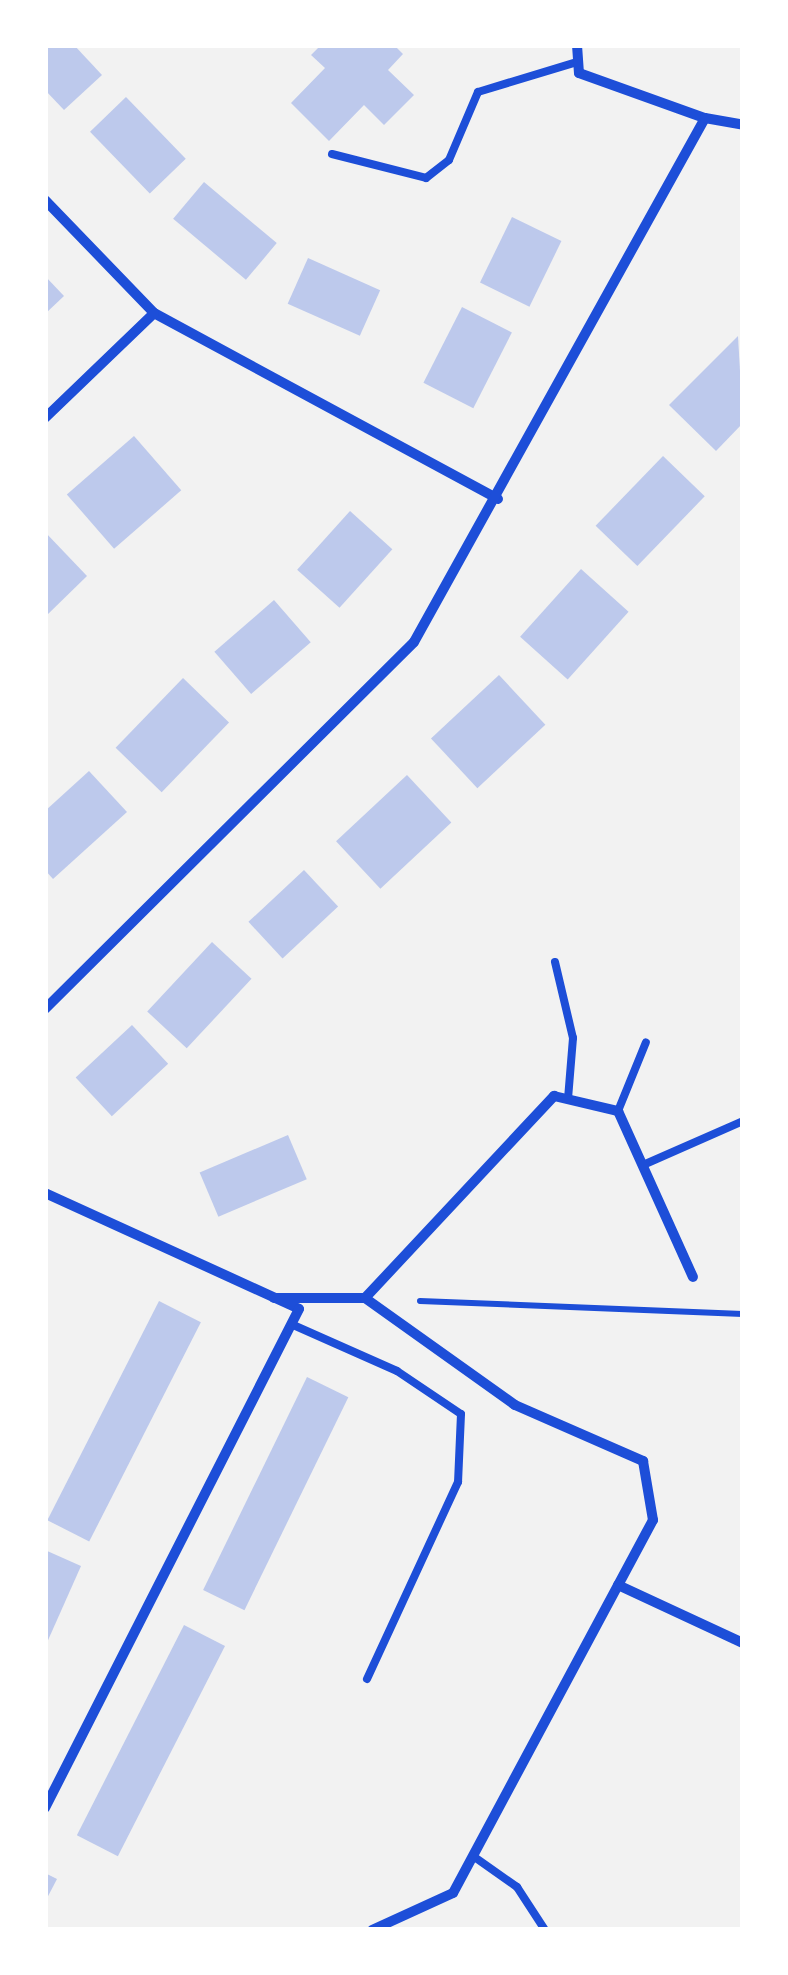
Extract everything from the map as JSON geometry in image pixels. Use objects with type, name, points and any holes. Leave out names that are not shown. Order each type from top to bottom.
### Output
[{"type":"street","points":[[577,45],[579,73],[705,118],[743,125]]},
{"type":"street","points":[[45,1009],[414,642],[498,499],[705,118]]},
{"type":"street","points":[[45,200],[154,313],[498,499]]},
{"type":"street","points":[[45,418],[154,313]]},
{"type":"street","points":[[364,1298],[554,1096],[618,1111],[693,1277]]},
{"type":"street","points":[[45,1193],[298,1309],[45,1808]]},
{"type":"street","points":[[274,1298],[364,1298],[515,1406],[642,1461],[653,1520],[453,1893],[372,1930]]},
{"type":"street","points":[[618,1585],[743,1643]]},
{"type":"lane","points":[[332,154],[426,178],[449,160],[478,92],[577,62]]},
{"type":"lane","points":[[555,962],[572,1038],[568,1100]]},
{"type":"lane","points":[[618,1111],[646,1042]]},
{"type":"lane","points":[[643,1165],[743,1121]]},
{"type":"lane","points":[[290,1324],[397,1371],[461,1414],[458,1482],[367,1678]]},
{"type":"lane","points":[[473,1856],[517,1887],[545,1930]]},
{"type":"path","points":[[364,1298],[743,1314]]},
{"type":"building","points":[[45,45],[74,45],[102,75],[64,110],[45,90]]},
{"type":"building","points":[[321,45],[394,45],[403,54],[388,70],[414,95],[384,125],[364,105],[329,141],[291,103],[325,68],[311,55]]},
{"type":"building","points":[[126,97],[186,159],[150,194],[90,132]]},
{"type":"building","points":[[204,182],[277,243],[246,280],[173,219]]},
{"type":"building","points":[[512,217],[561,241],[529,307],[480,283]]},
{"type":"building","points":[[308,258],[380,290],[360,336],[288,304]]},
{"type":"building","points":[[45,276],[64,296],[45,314]]},
{"type":"building","points":[[462,307],[512,332],[473,408],[423,383]]},
{"type":"building","points":[[738,336],[743,423],[716,451],[669,405]]},
{"type":"building","points":[[134,436],[181,490],[114,549],[67,494]]},
{"type":"building","points":[[663,456],[705,496],[637,566],[596,526]]},
{"type":"building","points":[[350,511],[392,549],[339,608],[297,570]]},
{"type":"building","points":[[45,532],[87,576],[45,617]]},
{"type":"building","points":[[581,569],[629,612],[568,679],[520,637]]},
{"type":"building","points":[[274,600],[311,642],[251,694],[214,652]]},
{"type":"building","points":[[499,675],[545,725],[477,788],[431,738]]},
{"type":"building","points":[[183,678],[229,722],[162,792],[116,748]]},
{"type":"building","points":[[89,771],[127,812],[53,879],[45,870],[45,811]]},
{"type":"building","points":[[407,775],[451,823],[380,889],[336,841]]},
{"type":"building","points":[[304,870],[338,907],[283,958],[248,922]]},
{"type":"building","points":[[212,942],[251,979],[187,1048],[147,1011]]},
{"type":"building","points":[[132,1025],[168,1064],[112,1116],[76,1078]]},
{"type":"building","points":[[288,1135],[307,1179],[218,1217],[200,1173]]},
{"type":"building","points":[[159,1301],[201,1322],[89,1542],[47,1520]]},
{"type":"building","points":[[307,1377],[348,1397],[244,1610],[203,1590]]},
{"type":"building","points":[[45,1550],[81,1566],[45,1647]]},
{"type":"building","points":[[184,1625],[225,1646],[118,1856],[77,1835]]},
{"type":"building","points":[[45,1873],[57,1879],[45,1902]]}]
